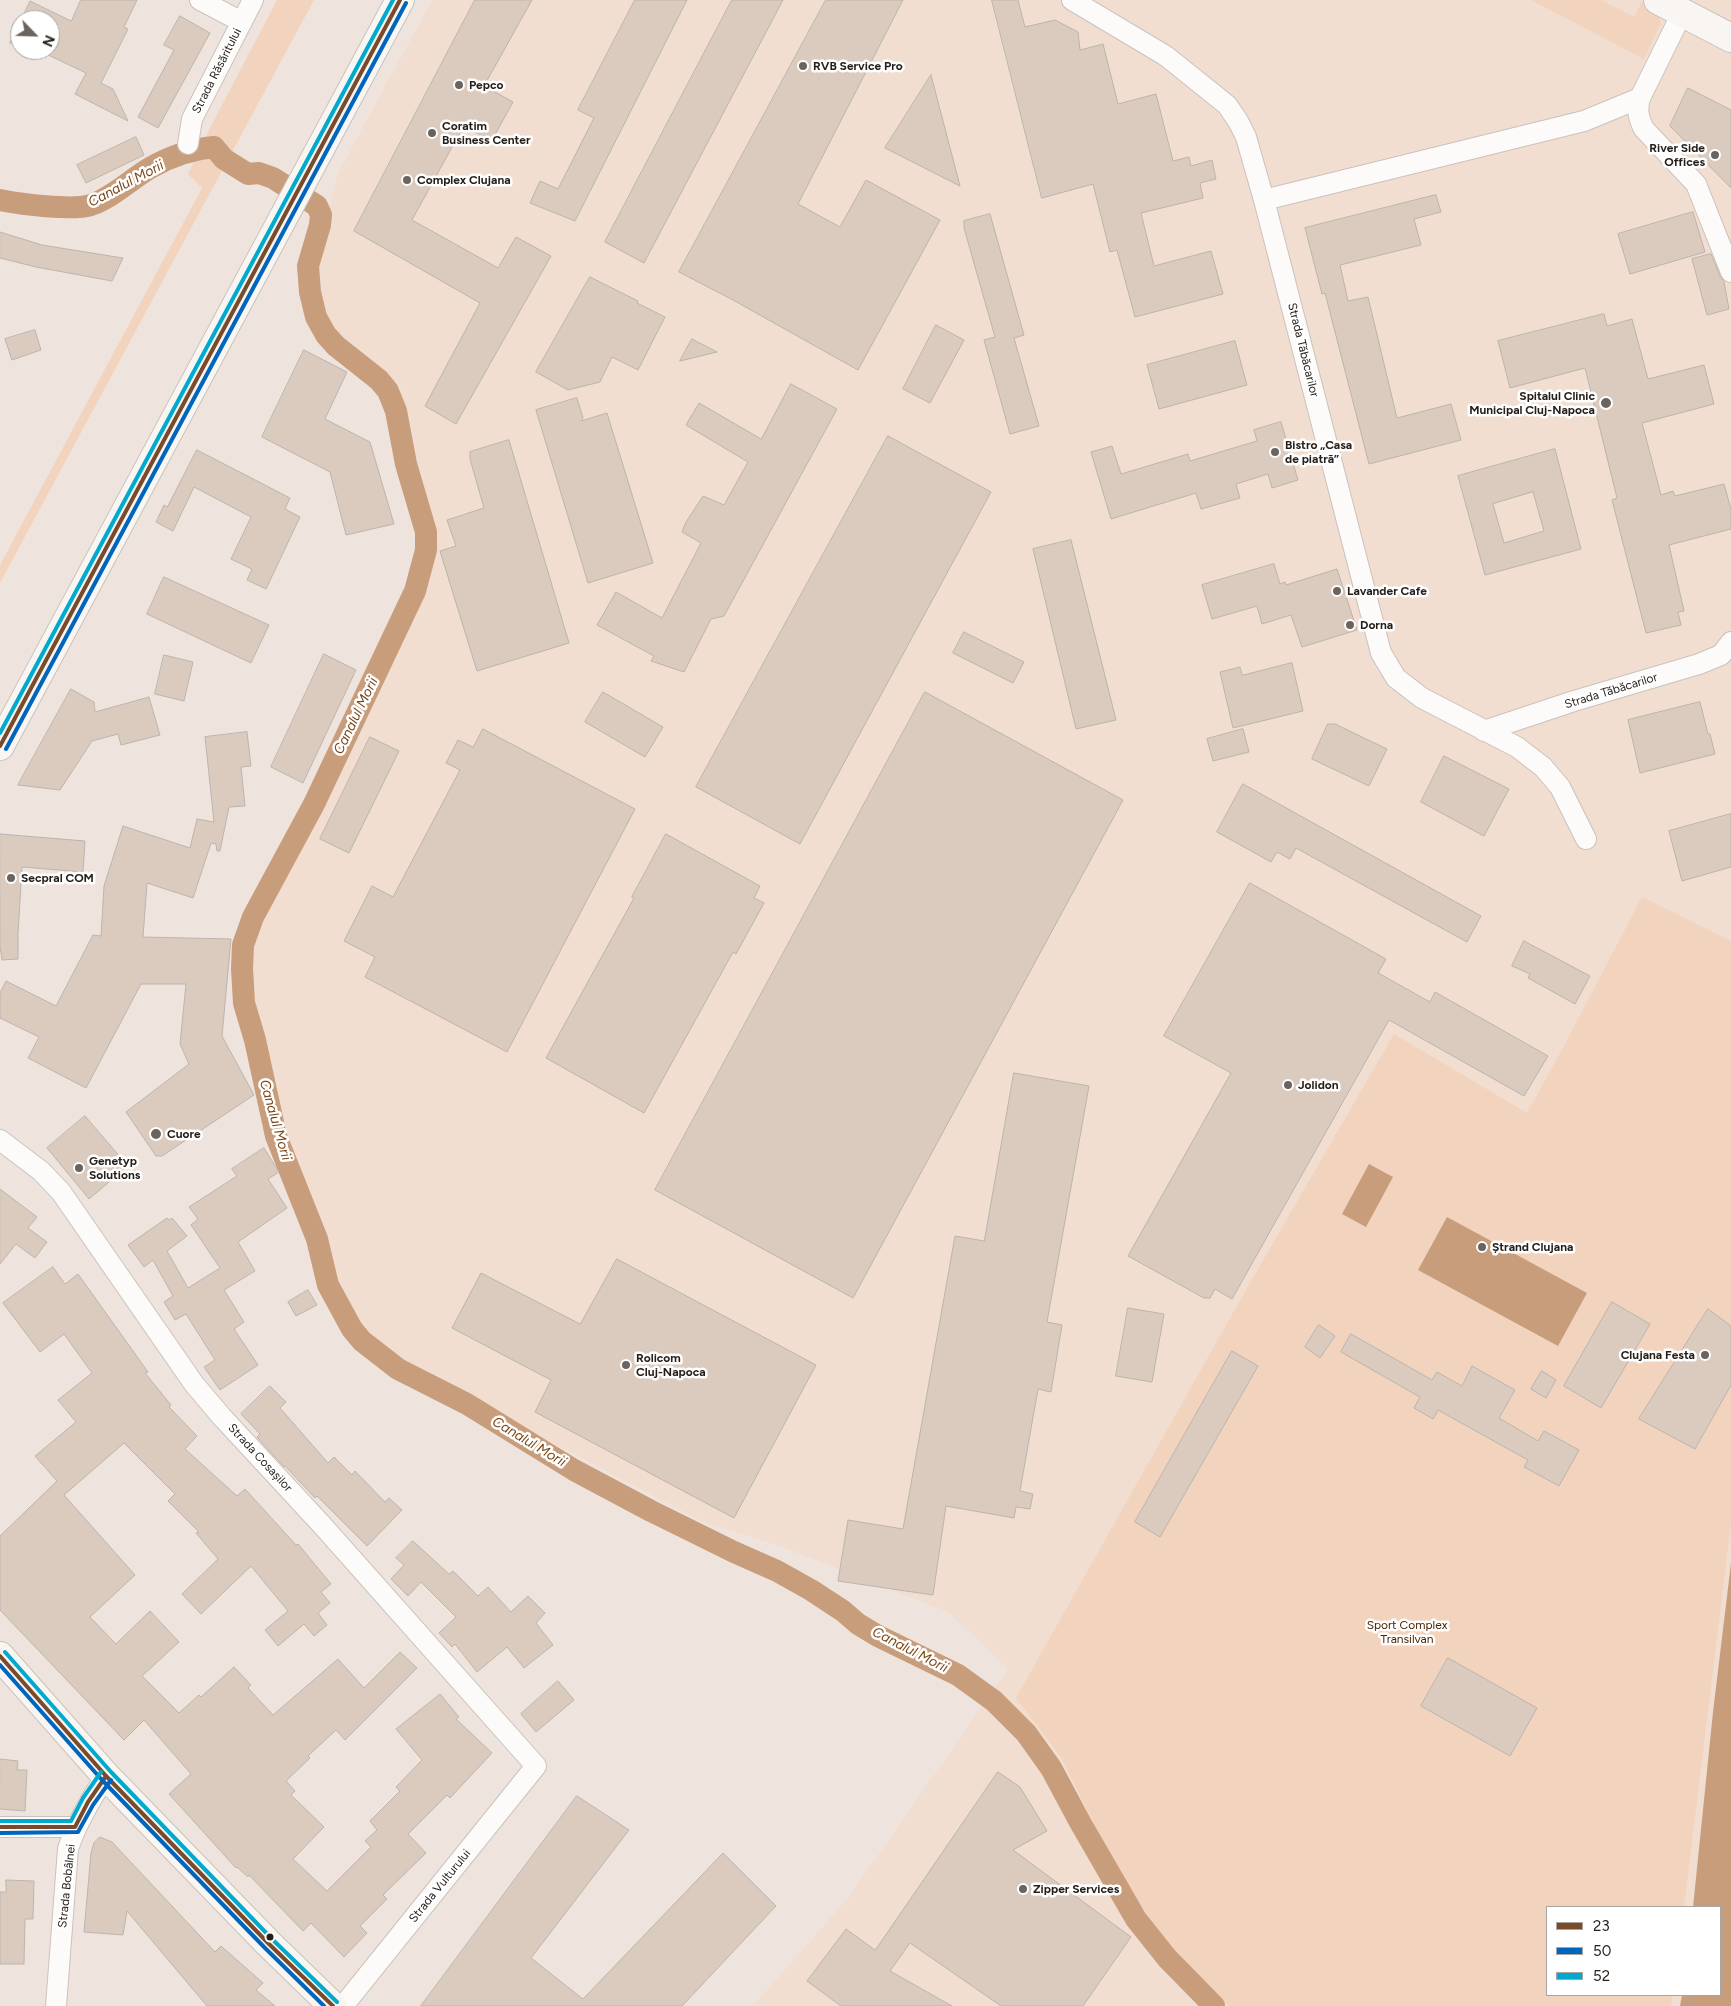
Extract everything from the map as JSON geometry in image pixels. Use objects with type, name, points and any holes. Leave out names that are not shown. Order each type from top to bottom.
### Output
[{"type":"street","points":[[200,0],[242,22]]},
{"type":"street","name":"Strada Răsăritului","points":[[188,144],[192,119],[253,0]]},
{"type":"street","points":[[0,746],[400,0]]},
{"type":"street","name":"Strada Tăbăcarilor","points":[[1072,0],[1166,56],[1227,105],[1238,121],[1246,137],[1264,200],[1381,653],[1396,678],[1422,698],[1518,747],[1543,767],[1560,787],[1586,839]]},
{"type":"street","points":[[1658,0],[1731,38]]},
{"type":"street","points":[[1682,13],[1640,98],[1637,109],[1638,118],[1644,129],[1696,184],[1731,272]]},
{"type":"street","points":[[1264,200],[1584,122],[1640,98]]},
{"type":"street","name":"Strada Tăbăcarilor","points":[[1484,731],[1574,701],[1699,664],[1721,655],[1731,642]]},
{"type":"street","name":"Strada Cosașilor","points":[[0,1140],[41,1171],[61,1192],[205,1398],[322,1525],[536,1766]]},
{"type":"street","points":[[0,1656],[106,1776],[268,1944],[333,2006]]},
{"type":"street","name":"Strada Vulturului","points":[[344,2006],[536,1766]]},
{"type":"street","name":"Strada Bobâlnei","points":[[56,2006],[68,1849],[75,1827],[88,1802],[106,1776]]},
{"type":"street","points":[[0,1827],[75,1827]]},
{"type":"shaded area","points":[[432,0],[1731,0],[1731,1563],[1713,1712],[1693,1906],[1546,1906],[1546,1996],[1682,1996],[1680,2006],[753,2006],[848,1898],[1008,1669],[948,1612],[782,1547],[701,1521],[403,1364],[366,1336],[334,1284],[320,1235],[281,1134],[250,995],[254,936],[346,756],[428,575],[437,532],[411,452],[400,387],[335,331],[320,304],[317,259],[337,175]]},
{"type":"shaded area","points":[[1369,1164],[1393,1177],[1366,1227],[1342,1214]]},
{"type":"shaded area","points":[[1447,1217],[1587,1293],[1558,1346],[1418,1270]]},
{"type":"shaded area","points":[[1731,1563],[1731,2006],[1680,2006],[1682,1996],[1721,1996],[1721,1906],[1693,1906],[1713,1712]]},
{"type":"green space","points":[[277,0],[314,0],[0,583],[0,565],[202,188],[188,174]]},
{"type":"green space","points":[[1531,0],[1601,0],[1634,17],[1643,0],[1645,0],[1655,9],[1661,23],[1644,59]]},
{"type":"green space","name":"Sport Complex Transilvan","points":[[1642,897],[1731,941],[1731,1523],[1684,1906],[1546,1906],[1546,1996],[1673,1996],[1671,2006],[1230,2006],[1224,2003],[1159,1934],[1107,1850],[1061,1757],[1016,1698],[1242,1297],[1394,1034],[1527,1113]]},
{"type":"building","points":[[81,0],[137,0],[124,27],[128,29],[101,83],[113,89],[128,121],[75,94],[86,73],[59,60],[60,16],[71,21]]},
{"type":"building","name":"Complex Clujana","points":[[475,0],[532,0],[484,86],[513,102],[492,140],[463,127],[412,220],[498,268],[516,237],[551,256],[456,424],[425,406],[480,303],[354,231]]},
{"type":"building","name":"Complex Clujana","points":[[635,0],[687,0],[575,221],[530,203],[540,181],[558,189],[594,118],[578,110]]},
{"type":"building","points":[[732,0],[783,0],[644,263],[605,242]]},
{"type":"building","points":[[826,0],[903,0],[798,204],[840,227],[866,180],[940,220],[858,370],[679,272]]},
{"type":"building","points":[[992,0],[1018,0],[1025,27],[1055,20],[1078,32],[1080,50],[1103,44],[1118,104],[1156,94],[1173,161],[1189,157],[1191,166],[1212,160],[1216,179],[1200,183],[1203,198],[1141,213],[1154,266],[1211,251],[1223,294],[1135,317],[1117,250],[1110,252],[1093,184],[1042,198]]},
{"type":"building","points":[[30,1],[48,10],[26,10]]},
{"type":"building","points":[[180,16],[210,33],[158,128],[138,117],[174,50],[164,45]]},
{"type":"building","points":[[931,75],[960,186],[885,148]]},
{"type":"building","name":"River Side Offices","points":[[1688,88],[1731,110],[1731,188],[1670,126]]},
{"type":"building","points":[[136,137],[144,155],[86,183],[77,165]]},
{"type":"building","points":[[1436,195],[1441,212],[1414,219],[1421,245],[1340,265],[1348,301],[1368,297],[1397,418],[1451,404],[1461,440],[1369,464],[1325,293],[1322,294],[1305,228]]},
{"type":"building","points":[[1693,212],[1705,252],[1630,274],[1618,234]]},
{"type":"building","points":[[990,214],[1024,335],[1014,338],[1039,426],[1010,434],[984,340],[995,337],[964,228],[964,221]]},
{"type":"building","points":[[0,232],[42,245],[123,258],[112,281],[36,267],[0,258]]},
{"type":"building","points":[[1711,254],[1724,282],[1729,309],[1707,315],[1692,259]]},
{"type":"building","points":[[590,277],[665,317],[638,370],[612,357],[600,382],[568,390],[536,372]]},
{"type":"building","points":[[1604,314],[1607,326],[1632,319],[1648,379],[1704,365],[1714,404],[1642,423],[1661,495],[1673,491],[1675,496],[1724,484],[1731,509],[1731,529],[1669,545],[1684,611],[1678,612],[1681,625],[1646,633],[1612,500],[1617,498],[1585,368],[1510,388],[1498,341]]},
{"type":"building","points":[[936,325],[964,340],[930,403],[903,389]]},
{"type":"building","points":[[35,330],[41,350],[12,360],[5,339]]},
{"type":"building","points":[[692,339],[717,352],[680,361]]},
{"type":"building","points":[[1235,341],[1247,385],[1159,409],[1147,365]]},
{"type":"building","points":[[304,350],[347,372],[325,419],[370,442],[394,524],[346,535],[330,472],[262,437]]},
{"type":"building","points":[[791,384],[837,409],[724,616],[711,619],[684,672],[651,661],[654,656],[597,625],[616,592],[662,618],[701,543],[682,532],[686,522],[703,496],[724,505],[748,462],[686,425],[699,403],[761,439]]},
{"type":"building","points":[[577,398],[583,418],[581,421],[607,413],[653,563],[588,583],[536,410]]},
{"type":"building","points":[[1281,422],[1298,480],[1272,488],[1268,474],[1236,484],[1240,498],[1201,509],[1196,493],[1111,519],[1091,452],[1112,446],[1121,474],[1188,454],[1190,461],[1257,441],[1254,430]]},
{"type":"building","points":[[888,436],[991,492],[800,844],[696,787]]},
{"type":"building","points":[[509,440],[569,643],[477,671],[440,551],[456,546],[447,520],[484,508],[470,459],[470,452]]},
{"type":"building","points":[[1555,449],[1581,549],[1485,575],[1458,476]],"holes":[[[1533,492],[1544,531],[1504,543],[1493,504]]]},
{"type":"building","points":[[197,450],[290,498],[285,509],[300,517],[266,589],[247,580],[252,569],[231,559],[251,517],[194,487],[173,531],[156,522],[164,505],[167,507]]},
{"type":"building","points":[[1071,540],[1116,720],[1076,729],[1033,549]]},
{"type":"building","points":[[1274,564],[1280,584],[1285,582],[1286,585],[1337,569],[1357,630],[1302,647],[1291,615],[1262,624],[1257,606],[1212,619],[1202,585]]},
{"type":"building","points":[[164,577],[269,625],[251,663],[147,614]]},
{"type":"building","points":[[964,632],[1024,662],[1013,683],[953,653]]},
{"type":"building","points":[[324,654],[356,670],[303,783],[271,767]]},
{"type":"building","points":[[164,655],[193,662],[184,701],[155,694]]},
{"type":"building","points":[[1292,663],[1303,711],[1233,728],[1220,672],[1240,667],[1242,675]]},
{"type":"building","points":[[71,689],[94,702],[95,712],[149,697],[160,735],[121,745],[118,734],[92,741],[60,790],[18,785]]},
{"type":"building","points":[[603,692],[663,727],[645,757],[585,722]]},
{"type":"building","points":[[925,692],[1123,800],[853,1298],[655,1190]]},
{"type":"building","points":[[1700,702],[1715,754],[1640,773],[1628,720]]},
{"type":"building","points":[[1328,724],[1335,724],[1387,749],[1369,786],[1312,759]]},
{"type":"building","points":[[483,729],[635,809],[507,1052],[365,977],[375,957],[344,941],[372,886],[393,897],[460,770],[446,763],[458,740],[473,747]]},
{"type":"building","points":[[1243,729],[1249,752],[1213,761],[1207,739]]},
{"type":"building","points":[[247,732],[251,766],[241,767],[245,806],[229,807],[220,851],[217,851],[216,844],[211,843],[193,898],[147,883],[143,937],[231,939],[222,1036],[254,1095],[162,1156],[156,1156],[126,1112],[189,1064],[180,1044],[186,984],[141,984],[86,1088],[28,1058],[39,1037],[0,1018],[0,993],[6,981],[56,1006],[93,935],[101,936],[104,886],[123,826],[190,848],[197,819],[214,822],[205,737]]},
{"type":"building","points":[[370,737],[399,751],[349,853],[320,839]]},
{"type":"building","points":[[1444,756],[1509,789],[1484,836],[1421,802]]},
{"type":"building","points":[[1243,784],[1481,916],[1467,942],[1296,848],[1290,859],[1277,852],[1271,862],[1217,832]]},
{"type":"building","points":[[1731,814],[1731,867],[1682,881],[1669,831]]},
{"type":"building","points":[[0,834],[85,841],[83,872],[22,867],[18,959],[2,960],[0,946]]},
{"type":"building","points":[[666,834],[760,886],[754,898],[764,903],[736,954],[733,952],[644,1113],[546,1058],[634,898],[632,897]]},
{"type":"building","name":"Jolidon","points":[[1250,883],[1386,959],[1378,973],[1430,1002],[1435,992],[1548,1056],[1524,1096],[1389,1020],[1232,1299],[1215,1289],[1210,1298],[1204,1298],[1128,1256],[1231,1073],[1164,1036]]},
{"type":"building","points":[[1524,941],[1590,976],[1575,1004],[1528,978],[1530,974],[1512,966]]},
{"type":"building","points":[[1014,1073],[1089,1086],[1047,1322],[1062,1325],[1051,1392],[1038,1389],[1020,1491],[1033,1494],[1030,1509],[1016,1507],[1014,1518],[946,1506],[933,1595],[838,1581],[848,1520],[903,1529],[955,1236],[984,1241]]},
{"type":"building","points":[[85,1116],[128,1166],[89,1199],[47,1148]]},
{"type":"building","points":[[264,1148],[279,1172],[268,1179],[287,1208],[238,1242],[255,1271],[224,1290],[244,1322],[234,1329],[258,1365],[220,1390],[204,1367],[215,1360],[186,1314],[175,1320],[164,1302],[173,1296],[153,1260],[144,1267],[128,1245],[167,1218],[169,1220],[172,1218],[187,1236],[167,1251],[188,1288],[220,1268],[191,1225],[198,1219],[189,1207],[237,1176],[232,1169]]},
{"type":"building","points":[[0,1189],[37,1217],[28,1228],[47,1242],[35,1258],[16,1244],[0,1264]]},
{"type":"building","points":[[617,1259],[816,1365],[734,1518],[535,1412],[551,1380],[452,1328],[481,1273],[580,1324]]},
{"type":"building","points":[[53,1267],[65,1284],[78,1274],[148,1372],[145,1373],[171,1405],[169,1407],[197,1436],[185,1449],[237,1496],[245,1489],[296,1545],[298,1544],[331,1584],[321,1592],[330,1603],[318,1613],[327,1625],[314,1636],[304,1624],[278,1646],[265,1630],[288,1611],[251,1566],[201,1614],[182,1594],[218,1559],[196,1533],[199,1532],[168,1501],[175,1494],[124,1443],[64,1495],[135,1575],[90,1617],[116,1644],[150,1611],[179,1642],[142,1676],[179,1713],[199,1695],[201,1697],[234,1667],[251,1685],[248,1688],[273,1715],[338,1659],[364,1688],[400,1652],[417,1668],[345,1740],[336,1730],[308,1756],[310,1758],[286,1781],[295,1791],[291,1795],[324,1827],[293,1859],[327,1891],[371,1847],[365,1841],[377,1830],[370,1821],[400,1791],[396,1787],[422,1760],[396,1729],[440,1694],[459,1717],[456,1719],[492,1753],[450,1798],[447,1795],[408,1834],[426,1853],[383,1895],[387,1899],[360,1926],[367,1933],[344,1957],[311,1923],[303,1931],[249,1875],[248,1877],[236,1868],[169,1794],[191,1774],[144,1720],[124,1740],[0,1610],[0,1536],[57,1481],[35,1456],[76,1422],[58,1400],[92,1373],[64,1334],[40,1352],[3,1303]]},
{"type":"building","points":[[308,1290],[317,1305],[296,1316],[288,1302]]},
{"type":"building","points":[[1612,1302],[1650,1324],[1601,1408],[1564,1386]]},
{"type":"building","points":[[1128,1308],[1164,1314],[1152,1382],[1116,1376]]},
{"type":"building","name":"Clujana Festa","points":[[1708,1309],[1731,1326],[1731,1385],[1695,1449],[1639,1419]]},
{"type":"building","points":[[1319,1325],[1335,1336],[1320,1358],[1305,1347]]},
{"type":"building","points":[[1351,1334],[1432,1380],[1437,1372],[1462,1386],[1472,1366],[1515,1390],[1499,1418],[1538,1441],[1544,1431],[1579,1450],[1559,1486],[1524,1467],[1528,1460],[1438,1410],[1433,1419],[1414,1408],[1420,1397],[1341,1352]]},
{"type":"building","points":[[1232,1351],[1258,1366],[1160,1537],[1135,1522]]},
{"type":"building","points":[[1542,1371],[1556,1380],[1546,1398],[1531,1389]]},
{"type":"building","points":[[270,1386],[286,1402],[280,1408],[328,1463],[334,1457],[352,1475],[355,1471],[385,1502],[389,1498],[402,1510],[367,1546],[317,1496],[315,1498],[284,1467],[257,1437],[260,1434],[241,1414]]},
{"type":"building","points":[[413,1541],[449,1574],[453,1571],[478,1596],[488,1587],[511,1612],[528,1596],[545,1613],[536,1623],[553,1645],[524,1668],[507,1647],[477,1672],[455,1644],[452,1647],[439,1633],[456,1617],[421,1582],[408,1596],[391,1579],[404,1565],[396,1558]]},
{"type":"building","points":[[1448,1658],[1537,1708],[1510,1756],[1421,1706]]},
{"type":"building","points":[[558,1681],[574,1700],[536,1732],[521,1714]]},
{"type":"building","points":[[0,1759],[18,1761],[17,1770],[27,1770],[25,1811],[0,1809]]},
{"type":"building","name":"Zipper Services","points":[[998,1772],[1020,1787],[1047,1831],[1013,1850],[1131,1937],[1083,2006],[1001,2006],[910,1943],[890,1971],[952,2006],[841,2006],[807,1981],[846,1929],[875,1950]]},
{"type":"building","points":[[577,1796],[629,1830],[531,1958],[583,1999],[723,1853],[776,1906],[682,2006],[421,2006]]},
{"type":"building","points":[[100,1837],[112,1842],[215,1952],[221,1946],[263,1983],[256,1990],[275,2006],[207,2006],[127,1911],[123,1935],[84,1932],[91,1853],[94,1843]]},
{"type":"building","points":[[6,1880],[34,1881],[33,1919],[25,1919],[24,1964],[0,1964],[0,1892],[6,1892]]},
{"type":"waterway","name":"Canalul Morii","points":[[0,200],[59,207],[91,205],[107,198],[150,168],[165,160],[181,154],[214,147],[224,159],[248,174],[259,173],[273,178],[317,206],[321,215],[320,225],[308,266],[310,292],[316,317],[326,335],[336,346],[379,380],[388,391],[396,411],[406,464],[426,532],[426,550],[415,591],[314,804],[253,917],[243,945],[244,1003],[255,1040],[276,1136],[317,1239],[328,1285],[352,1329],[362,1341],[398,1369],[467,1404],[574,1470],[651,1511],[777,1571],[811,1590],[878,1636],[958,1675],[994,1701],[1026,1733],[1051,1768],[1136,1919],[1167,1958],[1214,2006]]},
{"type":"transit line","name":"52","points":[[0,733],[393,0]]},
{"type":"transit line","name":"23","points":[[0,746],[400,0]]},
{"type":"transit line","name":"50","points":[[6,749],[406,3]]},
{"type":"transit line","name":"52","points":[[5,1652],[111,1772],[273,1940],[337,2002]]},
{"type":"transit line","name":"23","points":[[0,1656],[106,1776],[269,1944],[333,2006]]},
{"type":"transit line","name":"50","points":[[0,1665],[102,1780],[324,2006]]},
{"type":"transit line","name":"52","points":[[0,1821],[71,1821],[83,1798],[101,1772]]},
{"type":"transit line","name":"23","points":[[0,1827],[75,1827],[88,1802],[106,1776]]},
{"type":"transit line","name":"50","points":[[0,1833],[78,1832],[93,1805],[111,1780]]},
{"type":"place","name":"RVB Service Pro","points":[[803,66]]},
{"type":"place","name":"Pepco","points":[[459,85]]},
{"type":"place","name":"Coratim Business Center","points":[[432,133]]},
{"type":"place","name":"River Side Offices","points":[[1715,155]]},
{"type":"place","name":"Complex Clujana","points":[[407,180]]},
{"type":"place","name":"Spitalul Clinic Municipal Cluj-Napoca","points":[[1606,403]]},
{"type":"place","name":"Bistro „Casa de piatră”","points":[[1275,452]]},
{"type":"place","name":"Lavander Cafe","points":[[1337,591]]},
{"type":"place","name":"Dorna","points":[[1350,625]]},
{"type":"place","name":"Secpral COM","points":[[11,878]]},
{"type":"place","name":"Jolidon","points":[[1288,1085]]},
{"type":"place","name":"Cuore","points":[[156,1134]]},
{"type":"place","name":"Genetyp Solutions","points":[[79,1168]]},
{"type":"place","name":"Ștrand Clujana","points":[[1482,1247]]},
{"type":"place","name":"Clujana Festa","points":[[1705,1355]]},
{"type":"place","name":"Rolicom Cluj-Napoca","points":[[626,1365]]},
{"type":"place","name":"Zipper Services","points":[[1023,1889]]}]
